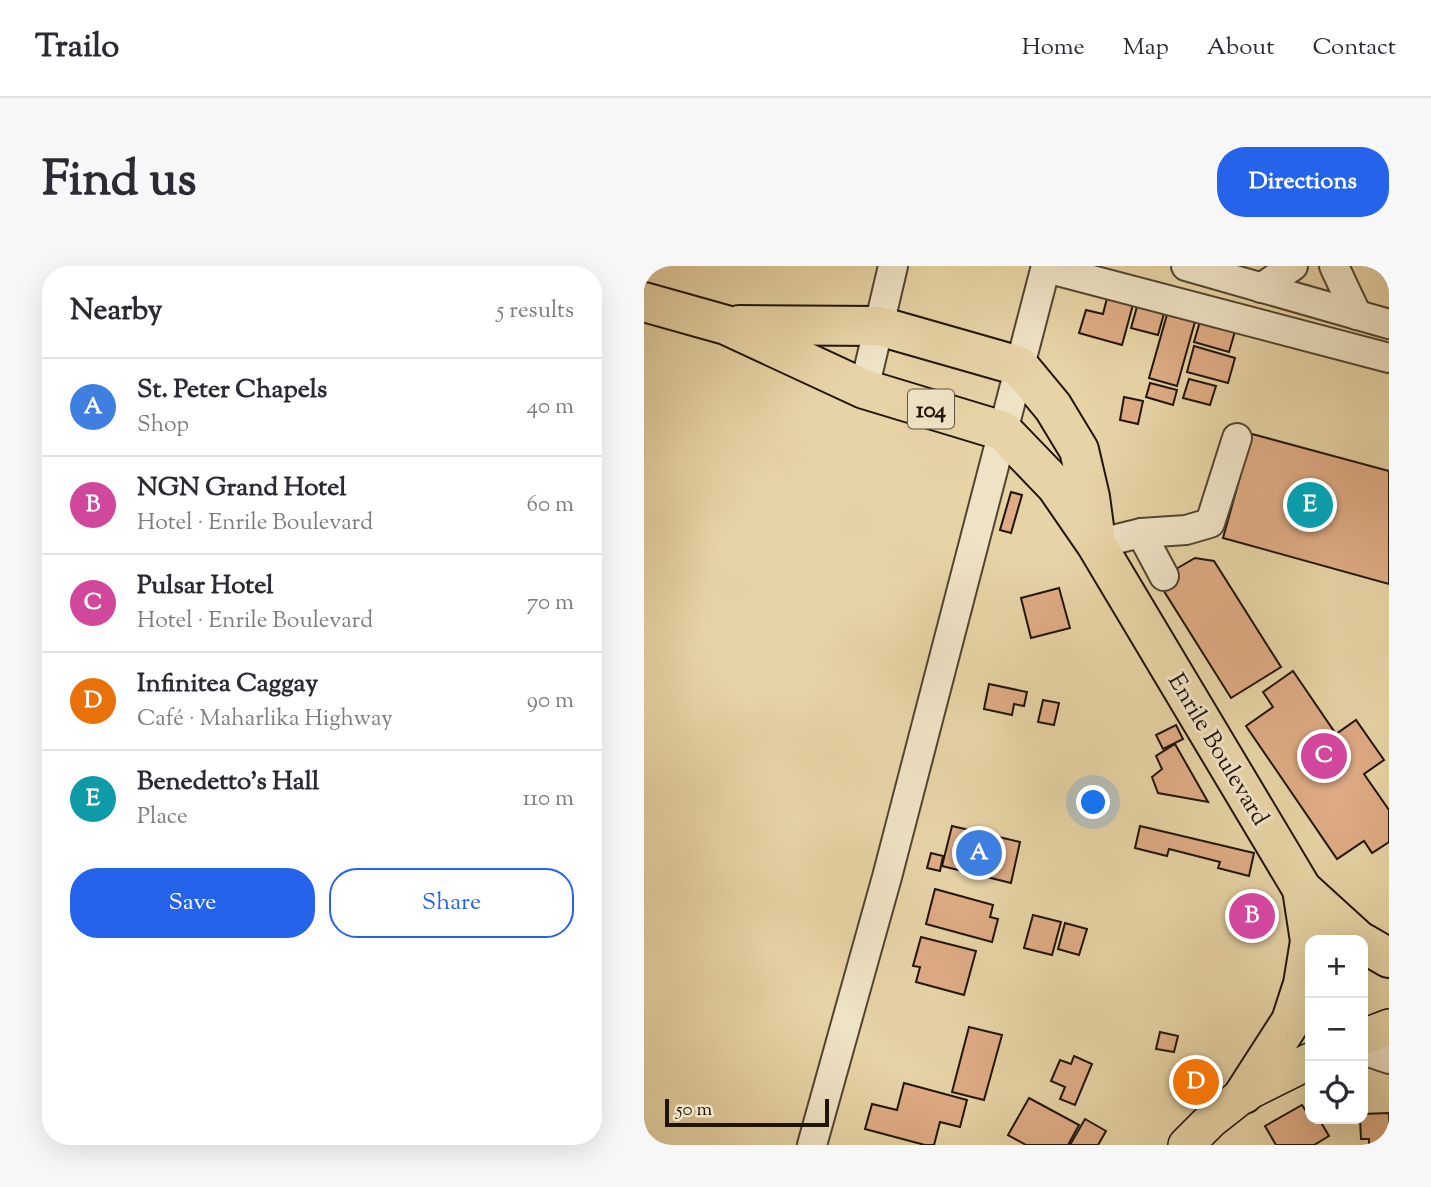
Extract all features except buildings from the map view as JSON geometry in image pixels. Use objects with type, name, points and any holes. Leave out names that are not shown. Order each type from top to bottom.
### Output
[{"type":"highway","name":"Enrile Boulevard","points":[[644,302],[726,325],[864,389],[1003,430],[1056,485],[1096,544],[1302,888],[1353,935]]},
{"type":"highway","name":"Enrile Boulevard","points":[[726,325],[878,326],[1019,366],[1054,407],[1079,450],[1090,497],[1096,544]]},
{"type":"highway","name":"104","points":[[1244,1094],[1291,1021],[1303,984],[1310,941],[1302,888]]},
{"type":"highway","points":[[1368,946],[1389,958]]},
{"type":"main road","points":[[1368,1035],[1389,1027]]},
{"type":"main road","points":[[1186,1145],[1210,1120],[1244,1094],[1305,1064]]},
{"type":"street","points":[[864,389],[893,266]]},
{"type":"street","points":[[1186,266],[1389,324]]},
{"type":"street","points":[[1261,288],[1293,266]]},
{"type":"street","points":[[1334,266],[1357,315]]},
{"type":"street","points":[[812,1145],[887,877],[1046,267],[1389,358]]},
{"type":"street","points":[[1096,544],[1141,533],[1186,530],[1210,523],[1237,439]]},
{"type":"street","points":[[1141,533],[1164,576]]},
{"type":"street","points":[[1368,1052],[1389,1059]]},
{"type":"place","name":"Benedetto's Hall","points":[[1310,505]]},
{"type":"place","name":"Pulsar Hotel","points":[[1324,756]]},
{"type":"place","name":"St. Peter Chapels","points":[[979,853]]},
{"type":"place","name":"NGN Grand Hotel","points":[[1252,916]]},
{"type":"place","name":"Infinitea Caggay","points":[[1196,1082]]}]
